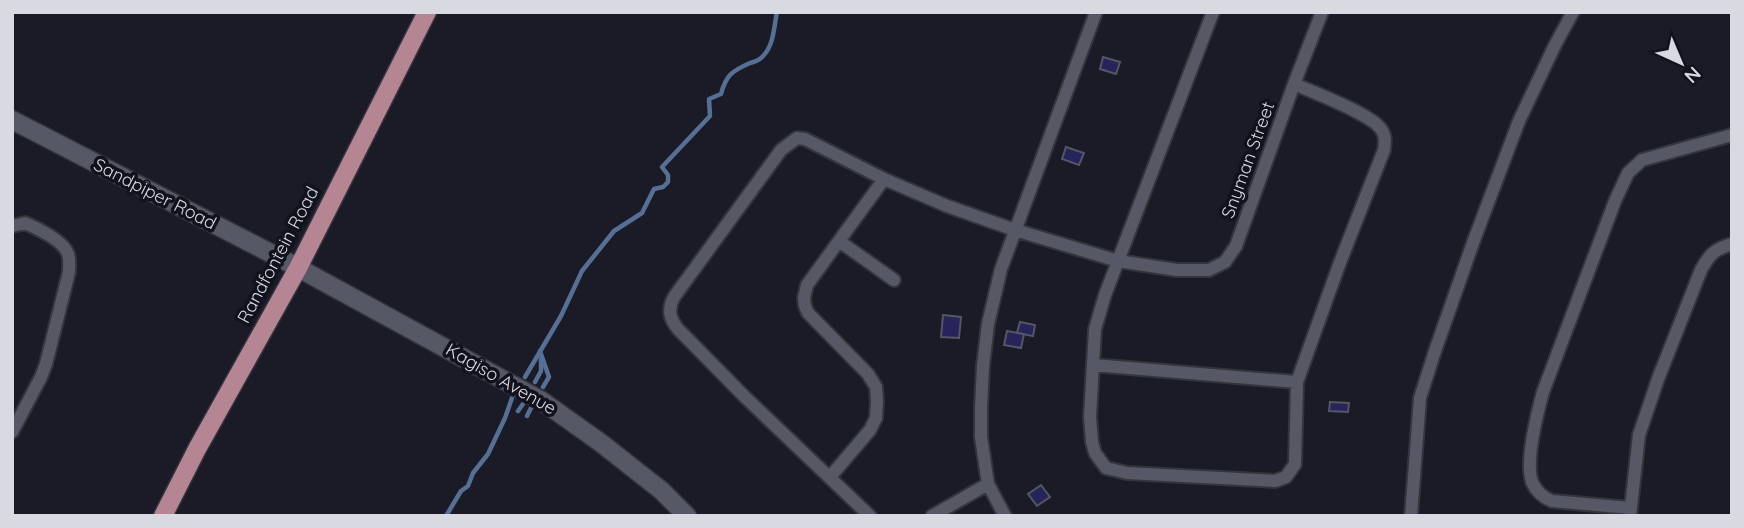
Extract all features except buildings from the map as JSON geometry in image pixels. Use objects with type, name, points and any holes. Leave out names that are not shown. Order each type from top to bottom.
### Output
[{"type":"main road","name":"Randfontein Road","points":[[163,516],[197,449],[298,268],[427,12]]},
{"type":"street","points":[[1005,516],[988,484],[981,437],[983,366],[993,297],[1096,12]]},
{"type":"street","points":[[1213,12],[1105,295],[1095,329],[1090,417],[1095,453],[1106,468],[1127,473],[1275,481],[1286,477],[1292,470],[1296,458],[1297,382],[1384,150],[1385,138],[1380,127],[1367,117],[1294,83]]},
{"type":"street","name":"Snyman Street","points":[[830,477],[678,330],[669,309],[674,297],[781,150],[797,138],[805,139],[884,179],[947,206],[1015,230],[1118,261],[1196,271],[1209,270],[1224,262],[1236,246],[1322,12]]},
{"type":"street","points":[[1411,516],[1420,398],[1435,351],[1519,121],[1573,12]]},
{"type":"street","name":"Sandpiper Road","points":[[12,120],[298,268]]},
{"type":"street","points":[[1732,135],[1642,160],[1628,173],[1615,201],[1538,411],[1530,470],[1533,484],[1545,498],[1630,512],[1639,435],[1658,380],[1709,255],[1732,244]]},
{"type":"street","points":[[870,516],[830,477],[876,418],[876,387],[868,374],[814,320],[804,306],[804,298],[807,285],[884,179]]},
{"type":"street","points":[[12,226],[25,223],[41,232],[64,247],[69,260],[69,272],[46,364],[12,432]]},
{"type":"street","points":[[839,241],[894,280]]},
{"type":"street","name":"Kagiso Avenue","points":[[298,268],[542,401],[662,491],[687,516]]},
{"type":"street","points":[[1093,365],[1297,382]]},
{"type":"street","points":[[932,516],[988,484]]},
{"type":"waterway","points":[[525,377],[561,316],[582,271],[614,231],[642,213],[654,189],[663,187],[668,182],[668,175],[662,167],[710,116],[709,99],[721,94],[725,82],[734,71],[759,59],[767,51],[772,40],[777,12]]},
{"type":"waterway","points":[[540,351],[549,377],[543,387]]},
{"type":"waterway","points":[[535,382],[541,371],[541,359]]},
{"type":"waterway","points":[[446,516],[488,454],[512,398]]},
{"type":"waterway","points":[[518,411],[523,404]]},
{"type":"waterway","points":[[527,416],[531,408]]}]
